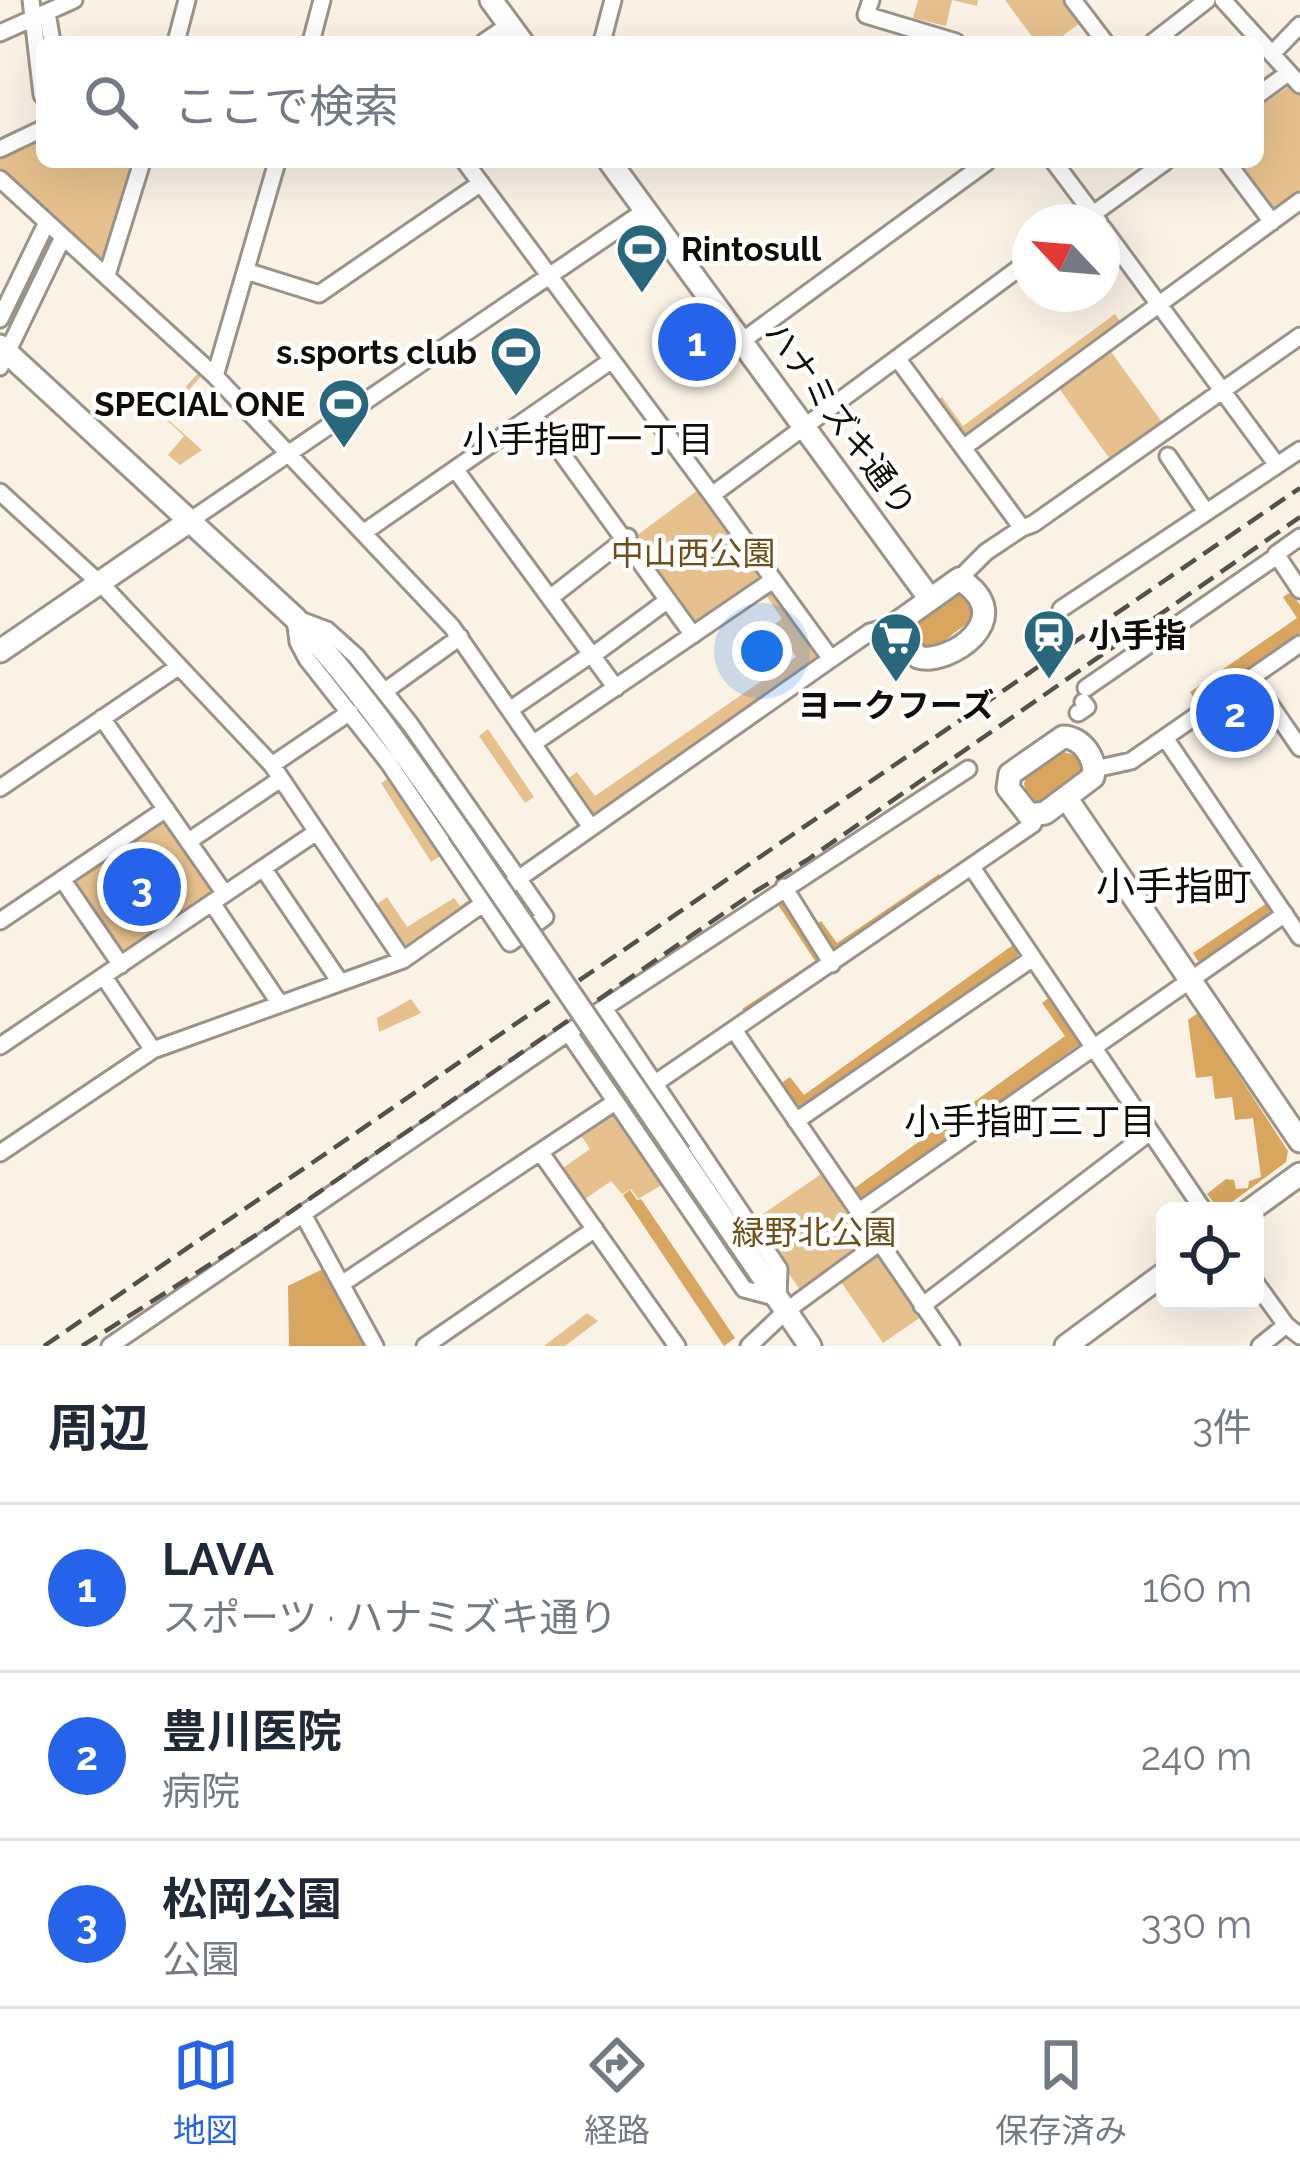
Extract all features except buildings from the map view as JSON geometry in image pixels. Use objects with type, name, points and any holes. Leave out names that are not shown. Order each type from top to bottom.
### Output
[{"type":"street","points":[[31,0],[36,54]]},
{"type":"street","points":[[0,32],[74,0]]},
{"type":"street","points":[[178,36],[187,0]]},
{"type":"street","points":[[313,36],[322,0]]},
{"type":"street","points":[[491,0],[515,33]]},
{"type":"street","points":[[604,36],[613,0]]},
{"type":"street","points":[[871,0],[866,15],[936,36]]},
{"type":"street","points":[[1073,0],[1100,36]]},
{"type":"street","points":[[1161,36],[1207,0]]},
{"type":"street","points":[[1223,0],[1256,36]]},
{"type":"street","points":[[1236,14],[1252,0]]},
{"type":"street","points":[[47,12],[51,36]]},
{"type":"street","points":[[1272,54],[1300,25]]},
{"type":"street","points":[[1264,45],[1294,79],[1264,92]]},
{"type":"street","points":[[0,149],[36,132]]},
{"type":"street","points":[[107,275],[140,168]]},
{"type":"street","points":[[215,376],[275,168]]},
{"type":"street","points":[[470,168],[831,658]]},
{"type":"street","name":"ハナミズキ通り","points":[[614,168],[930,599]]},
{"type":"street","points":[[742,341],[979,168]]},
{"type":"street","points":[[1058,168],[1082,204]]},
{"type":"street","points":[[1114,204],[1158,168]]},
{"type":"street","points":[[1232,168],[1272,222]]},
{"type":"street","points":[[0,179],[215,376],[460,637],[590,826]]},
{"type":"street","points":[[246,271],[319,293],[481,183]]},
{"type":"street","points":[[963,448],[1300,201]]},
{"type":"street","points":[[0,652],[646,210]]},
{"type":"street","points":[[0,319],[47,221]]},
{"type":"street","points":[[63,237],[2,355],[295,618],[374,710],[810,1346]]},
{"type":"street","points":[[1120,254],[1277,465]]},
{"type":"street","points":[[712,495],[1012,273]]},
{"type":"street","points":[[0,1153],[153,1050],[403,960],[831,658],[870,632],[893,626],[959,579],[986,551],[1300,338]]},
{"type":"street","points":[[897,358],[1022,528]]},
{"type":"street","points":[[363,533],[612,360]]},
{"type":"street","points":[[534,415],[693,635]]},
{"type":"street","points":[[1060,609],[1300,450]]},
{"type":"street","points":[[1168,456],[1206,512]]},
{"type":"street","points":[[455,469],[616,688]]},
{"type":"street","points":[[0,492],[99,583],[276,772],[403,960]]},
{"type":"street","points":[[1082,701],[1300,537]]},
{"type":"street","points":[[550,598],[627,538]]},
{"type":"street","points":[[1277,556],[1300,590]]},
{"type":"street","points":[[893,626],[905,645],[927,660],[938,658],[979,630],[986,617],[985,605],[978,592],[959,579]]},
{"type":"street","points":[[534,743],[772,580]]},
{"type":"street","points":[[511,709],[668,600]]},
{"type":"street","points":[[295,618],[327,630],[356,656],[545,917],[510,943],[350,712],[307,659],[298,642],[295,618]]},
{"type":"street","points":[[385,691],[460,637]]},
{"type":"street","points":[[654,1084],[973,869],[1033,824],[1037,815],[1086,786],[1095,769],[1131,761],[1300,644]]},
{"type":"street","points":[[0,788],[178,667]]},
{"type":"street","points":[[1252,678],[1300,748]]},
{"type":"street","points":[[189,842],[350,712]]},
{"type":"street","points":[[102,718],[189,842],[280,1004]]},
{"type":"street","points":[[1037,815],[1023,809],[1008,788],[1014,769],[1063,736],[1082,745],[1095,769]]},
{"type":"street","points":[[1165,738],[1300,937]]},
{"type":"street","points":[[110,1346],[568,1032],[968,769]]},
{"type":"street","points":[[1067,799],[1300,1141]]},
{"type":"street","points":[[0,921],[166,808]]},
{"type":"street","points":[[0,1046],[315,832]]},
{"type":"street","points":[[263,868],[340,982]]},
{"type":"street","points":[[973,869],[1198,1202]]},
{"type":"street","points":[[62,879],[121,965]]},
{"type":"street","points":[[784,887],[832,964]]},
{"type":"street","points":[[858,1212],[1285,914]]},
{"type":"street","points":[[796,1121],[1033,958]]},
{"type":"street","points":[[104,977],[153,1050]]},
{"type":"street","points":[[604,1008],[779,1269],[782,1305]]},
{"type":"street","points":[[734,1030],[951,1346]]},
{"type":"street","points":[[568,1032],[744,1288],[782,1305]]},
{"type":"street","points":[[343,1283],[615,1102]]},
{"type":"street","points":[[922,1306],[1150,1132]]},
{"type":"street","points":[[542,1153],[677,1346]]},
{"type":"street","points":[[1261,1202],[1300,1174]]},
{"type":"street","points":[[304,1216],[375,1346]]},
{"type":"street","points":[[425,1346],[595,1229]]},
{"type":"street","points":[[749,1346],[782,1305],[879,1243]]},
{"type":"street","points":[[1066,1346],[1156,1280]]},
{"type":"street","points":[[1260,1346],[1293,1330],[1264,1293]]},
{"type":"green space","points":[[918,0],[952,0],[946,26],[913,18]]},
{"type":"green space","points":[[1005,0],[1067,0],[1083,21],[1062,36],[1032,36]]},
{"type":"green space","points":[[1292,84],[1300,92],[1300,194],[1269,213],[1236,168],[1264,168],[1264,104]]},
{"type":"green space","points":[[36,138],[36,168],[134,168],[107,262],[102,264],[0,173],[0,153]]},
{"type":"green space","points":[[1115,314],[1122,324],[969,436],[961,435],[937,400],[942,397],[963,426]]},
{"type":"green space","points":[[1109,349],[1164,425],[1112,462],[1058,387]]},
{"type":"green space","points":[[181,353],[204,373],[165,417],[202,450],[180,465],[168,455],[184,436],[161,415],[198,373]]},
{"type":"green space","name":"中山西公園","points":[[698,490],[762,577],[700,624],[692,622],[632,539]]},
{"type":"green space","points":[[767,590],[820,655],[818,662],[594,814],[588,813],[566,780],[577,772],[595,796],[796,657],[781,632],[773,637],[768,629],[782,619]]},
{"type":"green space","points":[[488,729],[534,797],[525,803],[479,736]]},
{"type":"green space","points":[[390,777],[443,854],[431,862],[381,783]]},
{"type":"green space","points":[[159,818],[166,819],[213,894],[125,955],[118,954],[71,886],[71,878]]},
{"type":"green space","points":[[387,897],[407,927],[454,898],[460,906],[473,897],[409,950],[401,949],[373,907]]},
{"type":"green space","points":[[411,999],[421,1013],[379,1032],[377,1018]]},
{"type":"green space","points":[[613,1108],[665,1183],[638,1199],[631,1189],[622,1194],[611,1181],[585,1199],[563,1168],[590,1149],[578,1131]]},
{"type":"green space","name":"緑野北公園","points":[[827,1170],[876,1242],[802,1293],[753,1221]]},
{"type":"green space","points":[[877,1253],[921,1317],[883,1343],[839,1279]]},
{"type":"green space","points":[[587,1313],[598,1321],[565,1346],[544,1346]]},
{"type":"shaded area","points":[[47,230],[55,238],[12,328],[4,322]]},
{"type":"shaded area","points":[[1291,592],[1300,605],[1300,633],[1198,704],[1190,692],[1297,618],[1283,597]]},
{"type":"shaded area","points":[[959,593],[975,610],[974,618],[935,648],[922,646],[913,633],[914,621]]},
{"type":"shaded area","points":[[1063,752],[1075,755],[1081,777],[1040,803],[1028,797],[1027,774]]},
{"type":"shaded area","points":[[939,874],[943,879],[834,952],[816,924],[821,921],[837,943]]},
{"type":"shaded area","points":[[780,897],[823,963],[746,1014],[742,1009],[815,961],[775,900]]},
{"type":"shaded area","points":[[1267,903],[1274,914],[1200,964],[1193,953]]},
{"type":"shaded area","points":[[1013,945],[1020,954],[795,1114],[776,1087],[790,1077],[804,1095]]},
{"type":"shaded area","points":[[1051,996],[1083,1042],[861,1202],[852,1190],[1065,1036],[1042,1003]]},
{"type":"shaded area","points":[[1198,1013],[1288,1151],[1286,1162],[1232,1202],[1213,1202],[1207,1194],[1226,1179],[1234,1180],[1236,1189],[1248,1188],[1249,1181],[1261,1177],[1253,1118],[1235,1120],[1232,1097],[1215,1099],[1212,1076],[1196,1078],[1188,1020]]},
{"type":"shaded area","points":[[630,1190],[641,1199],[735,1338],[724,1346],[623,1195]]},
{"type":"shaded area","points":[[325,1268],[365,1346],[289,1346],[288,1286]]},
{"type":"waterway","points":[[41,19],[43,36]]},
{"type":"railway","points":[[44,1346],[1300,488]]},
{"type":"railway","points":[[82,1346],[267,1228],[1300,517]]},
{"type":"place","name":"Rintosull","points":[[642,295]]},
{"type":"place","name":"LAVA","points":[[697,342]]},
{"type":"place","name":"s.sports club","points":[[516,398]]},
{"type":"place","name":"SPECIAL ONE","points":[[344,450]]},
{"type":"place","name":"小手指","points":[[1049,681]]},
{"type":"place","name":"ヨークフーズ","points":[[896,684]]},
{"type":"place","name":"豊川医院","points":[[1235,713]]},
{"type":"place","name":"松岡公園","points":[[142,887]]},
{"type":"district","name":"小手指町一丁目","points":[[588,439]]},
{"type":"district","name":"小手指町","points":[[1174,886]]},
{"type":"district","name":"小手指町三丁目","points":[[1030,1121]]}]
